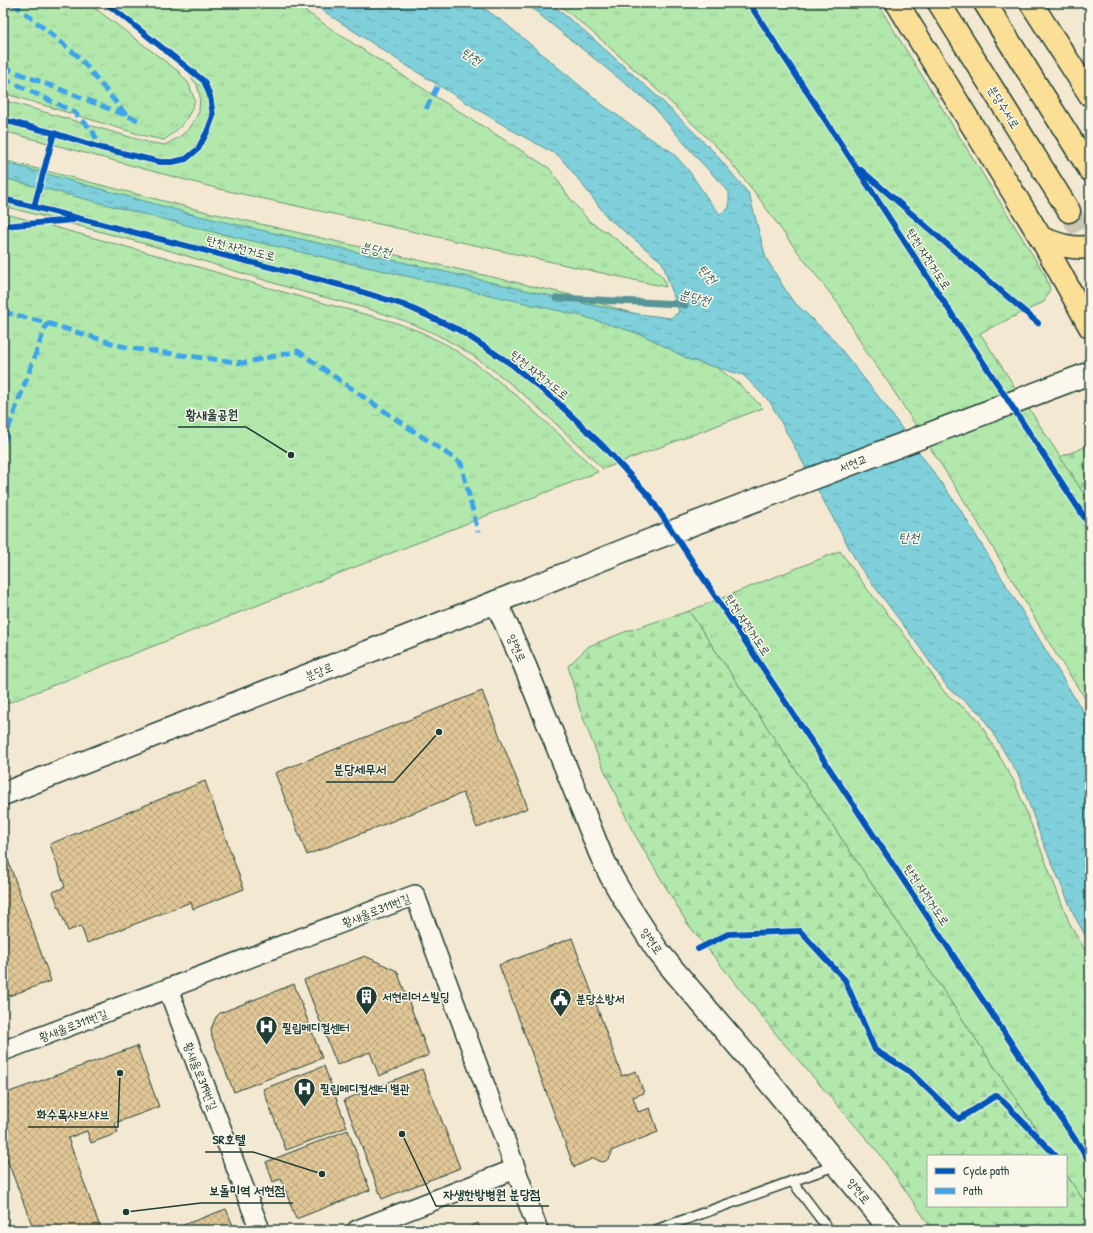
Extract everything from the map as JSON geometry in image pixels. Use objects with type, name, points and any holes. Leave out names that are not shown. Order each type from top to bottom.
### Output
[{"type":"highway","points":[[897,3],[1041,238],[1090,328]]},
{"type":"highway","name":"분당수서로","points":[[939,3],[1069,211]]},
{"type":"highway","points":[[985,3],[1090,170]]},
{"type":"highway","points":[[1031,3],[1090,95]]},
{"type":"highway","points":[[1041,238],[1063,246],[1076,248],[1090,247]]},
{"type":"main road","name":"서현교","points":[[635,546],[1080,377]]},
{"type":"main road","name":"분당로","points":[[3,794],[496,602],[635,546]]},
{"type":"main road","name":"양현로","points":[[496,602],[525,666],[600,853],[626,902],[657,950],[765,1077],[890,1230]]},
{"type":"street","name":"황새울로311번길","points":[[3,1051],[415,895],[538,1230]]},
{"type":"street","name":"황새울로319번길","points":[[168,989],[260,1230]]},
{"type":"street","points":[[357,1230],[515,1169]]},
{"type":"lane","points":[[656,1230],[838,1165]]},
{"type":"lane","points":[[792,1181],[828,1228],[817,1230]]},
{"type":"green space","points":[[3,3],[88,3],[178,71],[189,84],[195,101],[186,119],[180,127],[164,140],[145,136],[3,93]]},
{"type":"green space","points":[[100,3],[294,3],[337,33],[549,168],[572,201],[590,222],[608,233],[653,267],[664,279],[666,287],[219,189],[3,131],[3,100],[147,142],[165,145],[178,138],[190,128],[199,112],[200,96],[197,85],[186,70]]},
{"type":"green space","points":[[557,3],[877,3],[1045,275],[1050,289],[1044,302],[980,333],[1090,503],[1090,706],[1056,654],[974,516],[886,379],[868,355],[840,306],[791,243],[756,194],[723,153],[665,97],[597,36]]},
{"type":"green space","points":[[3,160],[199,210],[584,298],[647,318],[739,384],[763,408],[603,469],[550,418],[513,386],[475,357],[435,334],[416,325],[355,305],[293,289],[110,234],[3,206]]},
{"type":"green space","points":[[3,213],[394,322],[421,332],[449,346],[483,369],[516,395],[598,472],[3,705]]},
{"type":"green space","points":[[1085,447],[1090,448],[1090,503],[1060,457]]},
{"type":"green space","points":[[840,551],[868,590],[901,630],[945,693],[977,718],[1015,783],[1069,922],[1090,959],[1090,1210],[1067,1176],[1067,1155],[1053,1155],[689,611]]},
{"type":"green space","points":[[689,611],[1053,1155],[927,1155],[927,1207],[1067,1207],[1067,1176],[1090,1210],[1090,1230],[933,1230],[879,1153],[780,1039],[687,923],[632,830],[597,754],[579,707],[568,666],[589,646],[627,631]]},
{"type":"water","name":"탄천","points":[[311,3],[472,3],[488,11],[506,24],[603,105],[672,152],[689,171],[720,214],[729,208],[729,192],[697,158],[652,105],[525,3],[550,3],[589,35],[659,98],[714,152],[749,194],[766,258],[791,299],[832,338],[885,405],[960,509],[1090,723],[1090,944],[1075,917],[1042,840],[1019,776],[981,714],[948,688],[859,566],[770,402],[743,375],[690,360],[643,335],[582,316],[217,233],[3,178],[3,162],[199,216],[587,304],[639,314],[671,318],[679,312],[662,262],[608,218],[559,156],[508,128],[438,85]]},
{"type":"building","points":[[482,691],[528,808],[477,828],[463,793],[307,855],[275,773]]},
{"type":"building","points":[[205,781],[244,889],[193,909],[191,902],[87,943],[81,926],[68,931],[53,892],[65,887],[50,844]]},
{"type":"building","points":[[4,849],[51,981],[3,998],[3,850]]},
{"type":"building","name":"분당소방서","points":[[572,938],[622,1076],[636,1071],[644,1093],[633,1097],[638,1112],[650,1108],[658,1132],[611,1151],[611,1156],[606,1161],[601,1162],[594,1158],[574,1167],[499,965]]},
{"type":"building","name":"서현리더스빌딩","points":[[365,956],[397,971],[429,1055],[379,1076],[370,1052],[337,1065],[304,980]]},
{"type":"building","name":"필립메디컬센터","points":[[294,984],[322,1058],[234,1092],[212,1037],[211,1029],[216,1017],[220,1013]]},
{"type":"building","points":[[137,1046],[159,1107],[115,1123],[118,1133],[91,1143],[87,1131],[68,1138],[101,1230],[34,1230],[3,1149],[4,1094]]},
{"type":"building","name":"필립메디컬센터 별관","points":[[324,1066],[347,1127],[286,1150],[263,1089]]},
{"type":"building","points":[[422,1069],[460,1168],[382,1199],[344,1100]]},
{"type":"building","points":[[348,1130],[370,1190],[296,1219],[281,1179],[273,1182],[266,1162]]},
{"type":"building","points":[[226,1209],[235,1230],[170,1230]]},
{"type":"building","points":[[478,1223],[481,1230],[462,1230]]},
{"type":"waterway","name":"분당천","points":[[556,298],[685,305]]},
{"type":"tunnel","points":[[1069,211],[1090,247]]},
{"type":"marked path","points":[[13,3],[79,57],[126,115]]},
{"type":"marked path","points":[[3,67],[143,122]]},
{"type":"marked path","points":[[3,78],[74,112],[92,130],[101,148]]},
{"type":"marked path","points":[[426,109],[438,85]]},
{"type":"marked path","points":[[3,312],[47,323],[128,348],[243,363],[298,351],[461,463],[478,532]]},
{"type":"marked path","points":[[3,443],[47,323]]},
{"type":"cycle path","points":[[3,120],[54,133],[101,148],[160,162],[172,162],[186,159],[198,149],[208,130],[213,116],[210,96],[204,81],[106,3]]},
{"type":"cycle path","name":"탄천 자전거도로","points":[[749,3],[1090,526]]},
{"type":"cycle path","points":[[34,207],[54,133]]},
{"type":"cycle path","name":"탄천 자전거도로","points":[[861,170],[1038,323]]},
{"type":"cycle path","name":"탄천 자전거도로","points":[[3,199],[340,285],[404,305],[459,330],[511,364],[557,402],[604,447],[649,496],[1090,1162]]},
{"type":"cycle path","points":[[3,226],[73,220]]},
{"type":"cycle path","points":[[698,949],[728,934],[800,931],[845,980],[875,1050],[909,1071],[959,1119],[997,1095],[1055,1155]]},
{"type":"place","name":"황새울공원","points":[[291,455]]},
{"type":"place","name":"분당세무서","points":[[439,732]]},
{"type":"place","name":"서현리더스빌딩","points":[[366,1016]]},
{"type":"place","name":"분당소방서","points":[[560,1018]]},
{"type":"place","name":"필립메디컬센터","points":[[267,1046]]},
{"type":"place","name":"화수목샤브샤브","points":[[120,1073]]},
{"type":"place","name":"필립메디컬센터 별관","points":[[305,1108]]},
{"type":"place","name":"자생한방병원 분당점","points":[[402,1134]]},
{"type":"place","name":"SR호텔","points":[[322,1174]]},
{"type":"place","name":"보돌미역 서현점","points":[[126,1212]]}]
